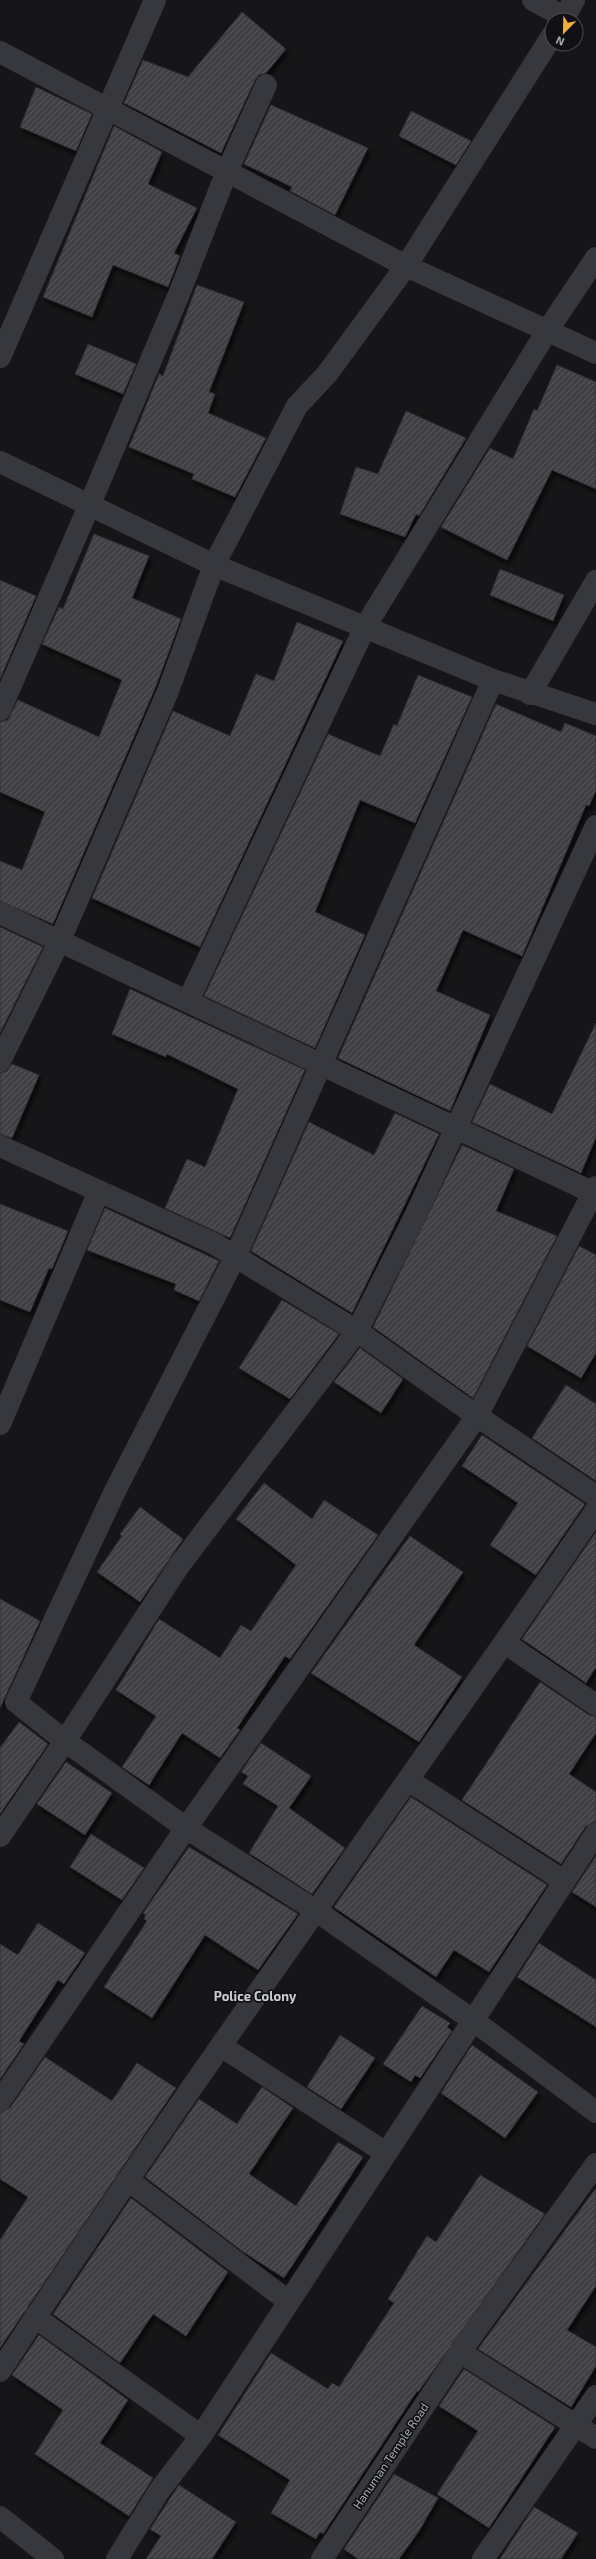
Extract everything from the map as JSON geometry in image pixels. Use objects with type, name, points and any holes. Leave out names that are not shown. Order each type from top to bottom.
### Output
[{"type":"street","points":[[0,357],[110,109],[155,0]]},
{"type":"street","points":[[533,0],[567,12]]},
{"type":"street","points":[[0,1061],[60,940],[168,691],[214,566],[297,406],[327,374],[406,266],[544,49]]},
{"type":"street","points":[[0,52],[406,266],[596,353]]},
{"type":"street","points":[[0,710],[90,504],[179,294],[227,171],[266,85]]},
{"type":"street","points":[[188,1001],[365,627],[547,331],[596,258]]},
{"type":"street","points":[[0,462],[90,504],[214,566],[493,680],[530,694],[596,714]]},
{"type":"street","points":[[530,694],[596,582]]},
{"type":"street","points":[[493,680],[367,966],[321,1065],[236,1257],[115,1491],[16,1702],[65,1741],[186,1828],[315,1910],[474,2020],[596,2112]]},
{"type":"street","points":[[0,1836],[65,1741],[178,1567],[357,1331],[412,1223],[455,1127],[596,826]]},
{"type":"street","points":[[0,913],[60,940],[321,1065],[595,1191],[477,1416],[186,1828],[0,2101]]},
{"type":"street","points":[[0,1146],[215,1244],[357,1331],[477,1416],[596,1496]]},
{"type":"street","points":[[0,1424],[99,1191]]},
{"type":"street","points":[[0,2371],[128,2180],[315,1910],[505,1643],[596,1510]]},
{"type":"street","points":[[505,1643],[596,1705]]},
{"type":"street","points":[[408,1780],[564,1881]]},
{"type":"street","points":[[117,2559],[159,2491],[201,2436],[596,1833]]},
{"type":"street","points":[[221,2046],[386,2153]]},
{"type":"street","name":"Hanuman Temple Road","points":[[322,2559],[460,2352],[596,2164]]},
{"type":"street","points":[[128,2180],[288,2301]]},
{"type":"street","points":[[35,2317],[201,2436]]},
{"type":"street","points":[[460,2352],[596,2438]]},
{"type":"street","points":[[482,2559],[596,2396]]},
{"type":"street","points":[[0,2517],[53,2559]]},
{"type":"building","points":[[242,12],[286,49],[266,73],[259,75],[255,80],[221,153],[124,103],[143,60],[188,77]]},
{"type":"building","points":[[36,87],[92,114],[76,151],[20,127]]},
{"type":"building","points":[[271,105],[368,148],[335,215],[290,191],[292,187],[244,164]]},
{"type":"building","points":[[411,111],[471,141],[456,165],[399,136]]},
{"type":"building","points":[[114,126],[162,152],[148,184],[197,208],[174,253],[180,256],[168,287],[113,265],[92,317],[43,297]]},
{"type":"building","points":[[197,285],[244,302],[209,392],[215,394],[208,413],[266,438],[235,497],[192,479],[194,474],[129,447],[159,374],[163,376]]},
{"type":"building","points":[[88,344],[136,364],[123,394],[75,374]]},
{"type":"building","points":[[557,365],[596,382],[596,489],[552,470],[507,560],[441,527],[490,448],[513,459],[534,409],[537,411]]},
{"type":"building","points":[[406,411],[466,438],[419,516],[416,514],[405,537],[340,514],[356,467],[378,474]]},
{"type":"building","points":[[94,534],[149,556],[132,598],[181,619],[156,686],[53,924],[0,901],[0,861],[22,870],[45,812],[0,792],[0,722],[8,720],[18,700],[99,737],[122,680],[42,644],[59,607],[63,609]]},
{"type":"building","points":[[500,569],[564,595],[553,621],[490,595]]},
{"type":"building","points":[[0,580],[36,596],[0,679]]},
{"type":"building","points":[[297,622],[343,641],[200,947],[92,898],[173,711],[230,736],[256,674],[274,681]]},
{"type":"building","points":[[418,675],[472,697],[415,823],[360,800],[315,912],[365,935],[315,1048],[204,996],[328,734],[380,756],[394,724],[397,726]]},
{"type":"building","points":[[496,704],[561,732],[565,723],[596,736],[596,790],[589,806],[586,805],[522,956],[463,930],[436,991],[490,1015],[450,1111],[338,1058]]},
{"type":"building","points":[[0,927],[43,947],[0,1033]]},
{"type":"building","points":[[130,989],[305,1070],[230,1238],[165,1208],[187,1159],[205,1167],[238,1089],[167,1054],[166,1057],[112,1034]]},
{"type":"building","points":[[596,1023],[596,1137],[581,1173],[472,1122],[490,1084],[552,1114]]},
{"type":"building","points":[[12,1064],[39,1075],[12,1138],[0,1134],[0,1073],[7,1071]]},
{"type":"building","points":[[395,1113],[439,1134],[352,1313],[251,1251],[309,1122],[374,1155]]},
{"type":"building","points":[[462,1145],[514,1169],[496,1211],[557,1236],[473,1398],[373,1327]]},
{"type":"building","points":[[0,1204],[68,1231],[52,1269],[49,1268],[30,1312],[0,1300]]},
{"type":"building","points":[[105,1208],[219,1261],[199,1301],[174,1290],[176,1284],[87,1250]]},
{"type":"building","points":[[579,1246],[596,1255],[596,1353],[581,1378],[527,1346]]},
{"type":"building","points":[[282,1300],[339,1334],[290,1399],[239,1368]]},
{"type":"building","points":[[360,1348],[403,1379],[381,1413],[334,1382]]},
{"type":"building","points":[[566,1385],[596,1404],[596,1481],[532,1438]]},
{"type":"building","points":[[482,1435],[585,1504],[536,1575],[490,1545],[518,1503],[462,1466]]},
{"type":"building","points":[[264,1483],[312,1519],[324,1500],[378,1535],[290,1659],[285,1656],[237,1728],[240,1730],[220,1758],[182,1733],[149,1785],[122,1767],[156,1716],[116,1690],[159,1619],[220,1658],[241,1625],[251,1631],[296,1565],[236,1519]]},
{"type":"building","points":[[140,1507],[183,1539],[140,1602],[97,1572],[122,1536],[120,1534]]},
{"type":"building","points":[[596,1532],[596,1667],[586,1683],[522,1639]]},
{"type":"building","points":[[410,1536],[463,1572],[414,1645],[462,1677],[419,1742],[311,1673]]},
{"type":"building","points":[[0,1599],[40,1621],[0,1708]]},
{"type":"building","points":[[540,1682],[589,1715],[596,1717],[596,1733],[569,1774],[596,1792],[596,1821],[586,1826],[561,1864],[462,1800]]},
{"type":"building","points":[[19,1722],[48,1744],[0,1814],[0,1748]]},
{"type":"building","points":[[261,1743],[311,1776],[289,1808],[345,1848],[312,1894],[249,1853],[278,1806],[243,1784],[248,1776],[241,1772]]},
{"type":"building","points":[[66,1762],[112,1793],[85,1835],[37,1804]]},
{"type":"building","points":[[411,1797],[547,1885],[489,1972],[454,1950],[436,1977],[334,1907]]},
{"type":"building","points":[[91,1834],[144,1868],[122,1900],[70,1867]]},
{"type":"building","points":[[189,1847],[298,1914],[258,1970],[205,1935],[152,2018],[104,1987],[147,1921],[144,1919],[146,1915],[143,1913]]},
{"type":"building","points":[[596,1856],[596,1907],[572,1892]]},
{"type":"building","points":[[38,1923],[85,1953],[64,1984],[58,1980],[19,2041],[24,2044],[0,2079],[0,1944],[18,1955]]},
{"type":"building","points":[[539,1943],[596,1980],[596,2027],[517,1977]]},
{"type":"building","points":[[422,2006],[450,2023],[447,2027],[452,2031],[420,2078],[415,2075],[411,2082],[383,2064]]},
{"type":"building","points":[[340,2035],[375,2058],[341,2109],[307,2087]]},
{"type":"building","points":[[472,2045],[538,2092],[505,2138],[441,2093]]},
{"type":"building","points":[[45,2057],[112,2101],[137,2063],[176,2088],[0,2348],[0,2240],[28,2197],[0,2179],[0,2113],[10,2108]]},
{"type":"building","points":[[262,2087],[293,2108],[249,2174],[296,2206],[338,2142],[363,2157],[284,2278],[242,2251],[145,2177],[199,2099],[237,2124]]},
{"type":"building","points":[[480,2175],[545,2214],[418,2392],[417,2391],[323,2534],[320,2532],[316,2539],[271,2513],[290,2480],[218,2435],[271,2353],[328,2389],[332,2383],[339,2387],[394,2303],[388,2299],[427,2236],[436,2242]]},
{"type":"building","points":[[596,2188],[596,2286],[567,2330],[596,2347],[596,2366],[571,2407],[478,2349]]},
{"type":"building","points":[[131,2198],[228,2272],[186,2336],[153,2314],[120,2363],[53,2314]]},
{"type":"building","points":[[39,2335],[128,2400],[100,2443],[153,2478],[129,2516],[35,2454],[63,2410],[12,2375]]},
{"type":"building","points":[[464,2369],[555,2427],[489,2528],[437,2494],[478,2431],[439,2406]]},
{"type":"building","points":[[394,2474],[438,2498],[419,2531],[399,2559],[358,2559],[344,2549]]},
{"type":"building","points":[[179,2485],[236,2522],[212,2559],[146,2559],[161,2536],[150,2529]]},
{"type":"building","points":[[534,2507],[578,2533],[561,2559],[500,2559]]},
{"type":"district","name":"Police Colony","points":[[255,1996]]}]
